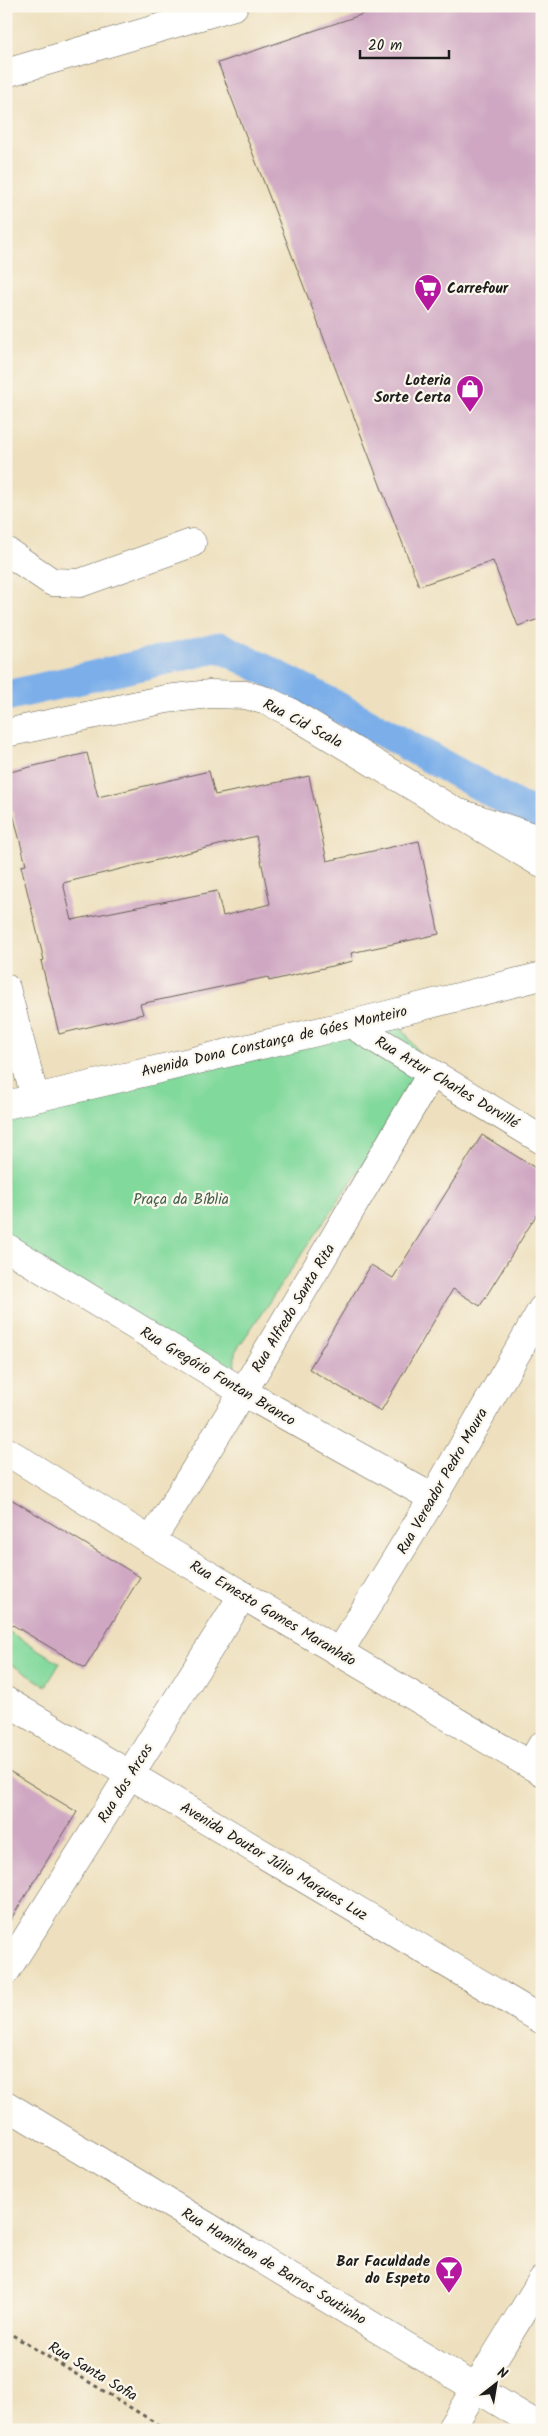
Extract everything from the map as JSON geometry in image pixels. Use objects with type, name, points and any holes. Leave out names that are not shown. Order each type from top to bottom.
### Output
[{"type":"street","points":[[6,73],[234,6]]},
{"type":"street","points":[[6,551],[30,569],[52,582],[80,583],[192,543]]},
{"type":"street","name":"Rua Cid Scala","points":[[6,733],[166,699],[210,694],[246,695],[267,701],[288,711],[542,864]]},
{"type":"street","points":[[460,813],[542,840]]},
{"type":"street","name":"Avenida Dona Constança de Góes Monteiro","points":[[6,1106],[352,1024],[542,976]]},
{"type":"street","points":[[6,988],[35,1098]]},
{"type":"street","name":"Rua Artur Charles Dorvillé","points":[[352,1024],[431,1074],[542,1140]]},
{"type":"street","name":"Rua Alfredo Santa Rita","points":[[151,1541],[243,1392],[431,1074]]},
{"type":"street","name":"Rua Gregório Fontan Branco","points":[[6,1247],[243,1392],[433,1498]]},
{"type":"street","name":"Rua Vereador Pedro Moura","points":[[339,1652],[433,1498],[542,1309]]},
{"type":"street","name":"Rua Ernesto Gomes Maranhão","points":[[6,1451],[151,1541],[339,1652],[538,1761]]},
{"type":"street","name":"Rua dos Arcos","points":[[6,1971],[243,1595]]},
{"type":"street","name":"Avenida Doutor Júlio Marques Luz","points":[[6,1701],[542,2020]]},
{"type":"street","name":"Rua Hamilton de Barros Soutinho","points":[[6,2105],[542,2428]]},
{"type":"street","points":[[450,2430],[542,2280]]},
{"type":"path","name":"Rua Santa Sofia","points":[[6,2331],[167,2430]]},
{"type":"green space","name":"Praça da Bíblia","points":[[392,1013],[429,1068],[235,1352],[234,1386],[6,1247],[6,1107]]},
{"type":"green space","points":[[6,1630],[60,1663],[46,1686],[6,1661]]},
{"type":"building","name":"Carrefour","points":[[387,6],[542,6],[542,618],[518,626],[493,561],[419,586],[218,63]]},
{"type":"building","points":[[87,753],[98,797],[209,771],[215,795],[309,776],[327,861],[419,841],[439,934],[351,953],[353,961],[269,981],[268,977],[140,1004],[143,1014],[59,1034],[41,961],[44,960],[21,866],[26,865],[6,786],[6,773]],"holes":[[[256,836],[270,904],[223,916],[217,891],[72,920],[63,883]]]},
{"type":"building","points":[[482,1135],[542,1172],[542,1206],[480,1306],[453,1289],[381,1411],[309,1369],[371,1265],[393,1278]]},
{"type":"building","points":[[6,1496],[140,1577],[85,1668],[6,1621]]},
{"type":"building","points":[[6,1769],[77,1812],[6,1927]]},
{"type":"waterway","points":[[6,696],[220,647],[316,695],[519,807],[542,815]]},
{"type":"place","name":"Carrefour","points":[[428,312]]},
{"type":"place","name":"Loteria Sorte Certa","points":[[470,413]]},
{"type":"place","name":"Bar Faculdade do Espeto","points":[[449,2294]]}]
